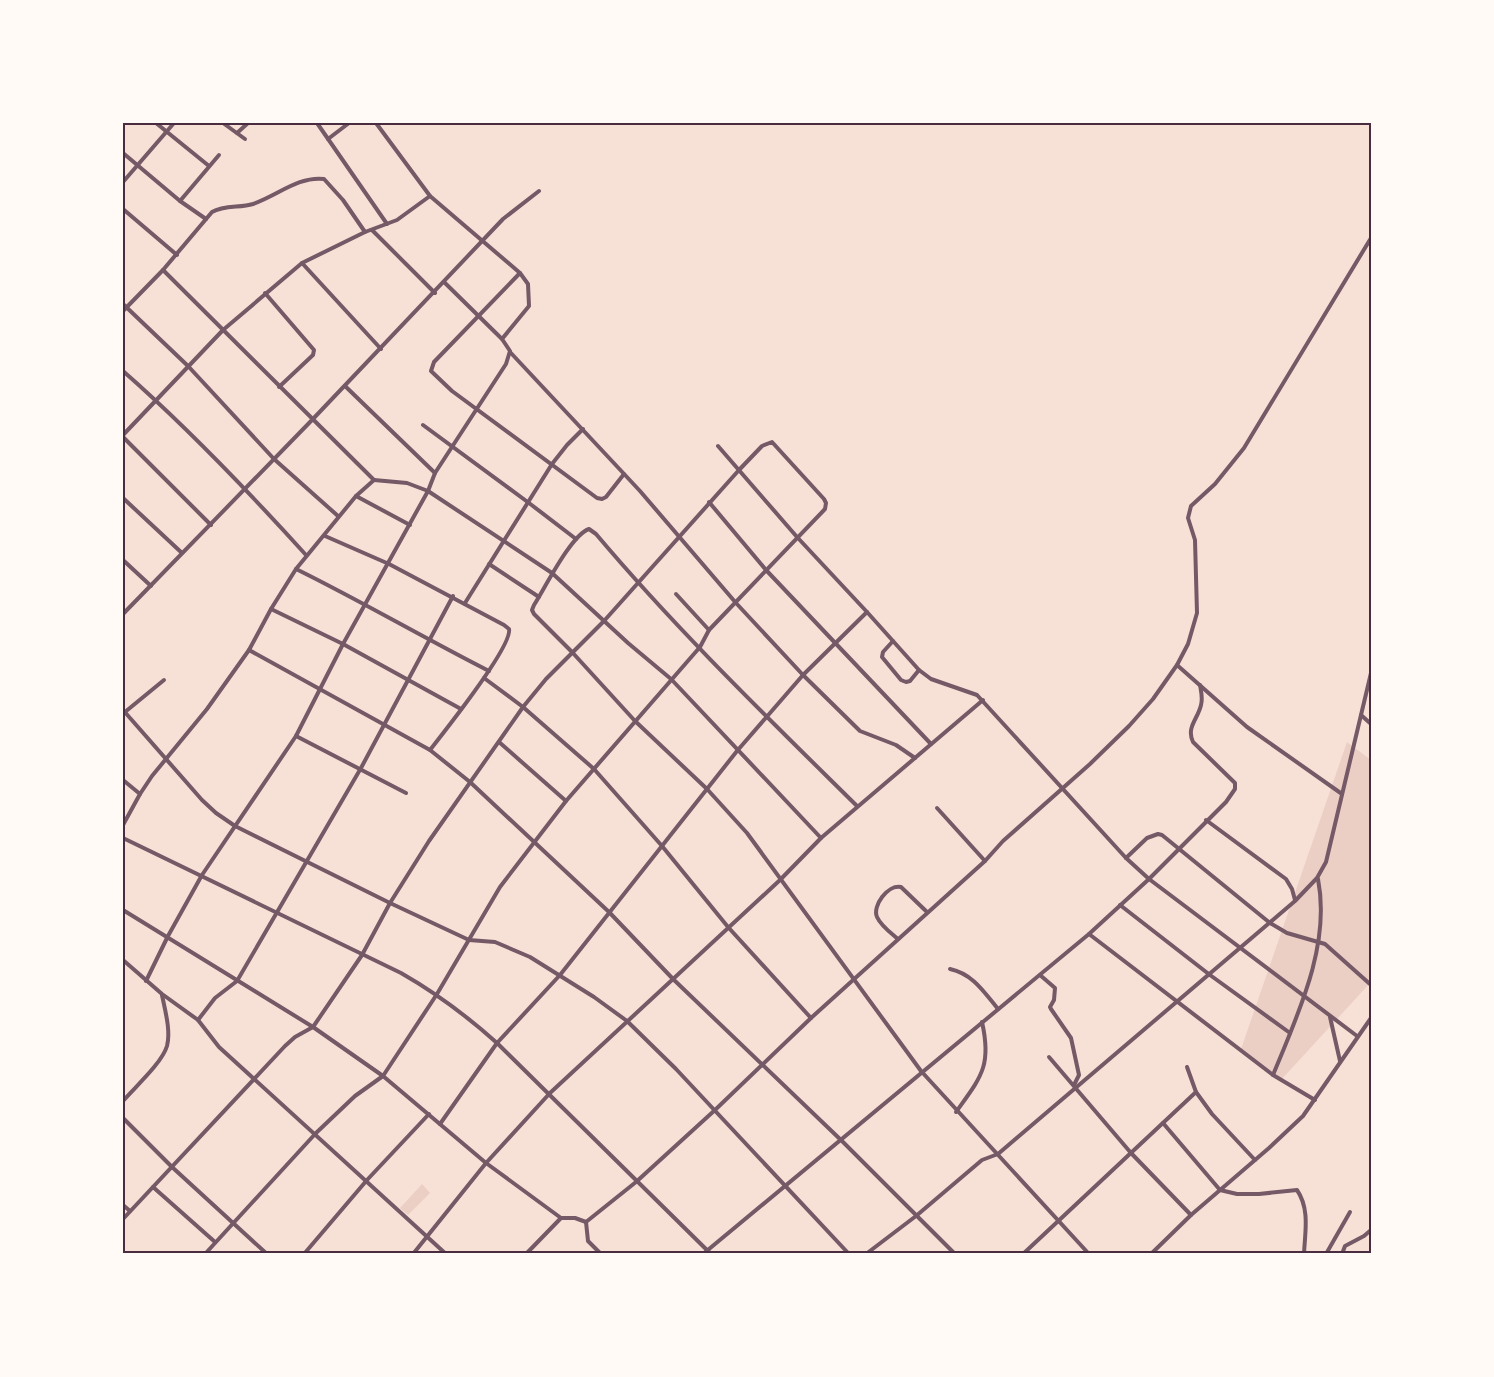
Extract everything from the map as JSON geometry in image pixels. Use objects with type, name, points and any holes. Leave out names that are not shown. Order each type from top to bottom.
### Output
[{"type":"street","points":[[156,123],[209,166]]},
{"type":"street","points":[[123,182],[174,123]]},
{"type":"street","points":[[223,123],[245,139]]},
{"type":"street","points":[[237,133],[248,123]]},
{"type":"street","points":[[316,123],[387,224]]},
{"type":"street","points":[[328,139],[349,123]]},
{"type":"street","points":[[376,123],[430,196],[520,273],[528,284],[529,306],[502,339]]},
{"type":"street","points":[[123,153],[180,201],[206,219]]},
{"type":"street","points":[[180,201],[219,155]]},
{"type":"street","points":[[123,312],[125,305],[163,270],[212,212],[219,209],[252,204],[298,183],[318,178],[328,182],[364,232]]},
{"type":"street","points":[[123,614],[504,219],[539,191]]},
{"type":"street","points":[[211,525],[123,436],[155,399],[223,330],[302,263],[364,232],[404,216],[430,196]]},
{"type":"street","points":[[123,209],[177,255]]},
{"type":"street","points":[[372,230],[435,292]]},
{"type":"street","points":[[586,1222],[636,1182],[811,1018],[985,861],[1003,841],[1129,726],[1153,699],[1178,665],[1188,644],[1197,613],[1195,540],[1188,518],[1191,506],[1215,484],[1244,448],[1371,238]]},
{"type":"street","points":[[302,263],[381,349]]},
{"type":"street","points":[[163,270],[374,480],[413,484],[428,491],[552,573],[671,679],[821,837]]},
{"type":"street","points":[[520,273],[432,366],[431,371],[476,408],[600,499],[606,497],[624,474]]},
{"type":"street","points":[[444,282],[502,339],[510,351],[624,474],[736,603],[803,675],[860,731],[896,745],[915,758]]},
{"type":"street","points":[[265,293],[314,350],[313,355],[279,387]]},
{"type":"street","points":[[125,305],[188,366],[274,459],[338,516]]},
{"type":"street","points":[[146,981],[202,875],[296,736],[365,603],[428,491],[435,473],[506,364],[510,351]]},
{"type":"street","points":[[123,371],[155,399],[245,488],[306,555]]},
{"type":"street","points":[[345,386],[435,473]]},
{"type":"street","points":[[423,425],[529,502],[576,540]]},
{"type":"street","points":[[465,603],[552,464],[583,429]]},
{"type":"street","points":[[123,1219],[285,1046],[313,1027],[362,955],[390,903],[429,841],[523,707],[546,679],[604,621],[739,470],[762,446],[772,442],[824,499],[825,509],[709,630],[700,647],[566,801],[500,887],[437,994],[382,1076],[355,1096],[316,1133],[205,1254]]},
{"type":"street","points":[[718,446],[796,537],[919,670],[931,679],[971,691],[983,700],[1062,789],[1126,858],[1149,879],[1303,997],[1358,1036]]},
{"type":"street","points":[[123,825],[140,794],[207,709],[249,650],[296,568],[325,536],[338,516],[374,480]]},
{"type":"street","points":[[356,496],[410,525]]},
{"type":"street","points":[[123,498],[182,553]]},
{"type":"street","points":[[709,502],[766,570],[931,744]]},
{"type":"street","points":[[857,806],[766,716],[638,583],[591,530],[584,531],[552,573],[532,610],[635,721],[707,789],[747,832],[921,1071],[956,1112],[998,1154],[1089,1254]]},
{"type":"street","points":[[325,536],[389,564],[453,596],[504,625],[510,632],[484,678],[430,750]]},
{"type":"street","points":[[123,560],[151,586]]},
{"type":"street","points":[[489,564],[539,597]]},
{"type":"street","points":[[296,568],[365,603],[430,641],[489,670]]},
{"type":"street","points":[[676,594],[709,630]]},
{"type":"street","points":[[198,1020],[215,998],[237,981],[361,768],[453,596]]},
{"type":"street","points":[[271,609],[343,644],[461,709]]},
{"type":"street","points":[[440,1124],[497,1043],[560,975],[766,716],[834,643],[867,612]]},
{"type":"street","points":[[893,641],[883,652],[882,657],[886,663],[906,682],[910,681],[919,670]]},
{"type":"street","points":[[249,650],[430,750],[470,782],[609,912],[762,1066],[842,1141],[955,1254]]},
{"type":"street","points":[[1178,665],[1247,727],[1342,794]]},
{"type":"street","points":[[866,1254],[916,1216],[982,1160],[998,1154],[1074,1086],[1210,975],[1295,901],[1317,878],[1326,862],[1371,673]]},
{"type":"street","points":[[484,678],[523,707],[594,769],[662,846],[728,927],[811,1018]]},
{"type":"street","points":[[165,680],[124,711],[216,813],[236,826],[469,940],[502,944],[530,957],[594,997],[627,1021],[715,1110],[849,1254]]},
{"type":"street","points":[[123,838],[401,973],[437,994],[470,1018],[497,1043],[707,1253],[842,1141],[921,1071],[1089,934],[1149,879],[1226,802],[1236,786],[1191,739],[1190,729],[1202,702],[1200,685]]},
{"type":"street","points":[[413,1254],[486,1163],[550,1094],[780,880],[821,837],[983,700]]},
{"type":"street","points":[[1361,716],[1371,724]]},
{"type":"street","points":[[296,736],[406,793]]},
{"type":"street","points":[[499,742],[566,801]]},
{"type":"street","points":[[123,780],[140,794]]},
{"type":"street","points":[[937,808],[985,861]]},
{"type":"street","points":[[1206,820],[1286,879],[1295,901]]},
{"type":"street","points":[[1126,858],[1148,838],[1158,834],[1162,835],[1270,923],[1287,933],[1319,942],[1336,953],[1371,985]]},
{"type":"street","points":[[1274,1075],[1303,997],[1319,942],[1321,895],[1317,878]]},
{"type":"street","points":[[898,939],[876,914],[889,888],[896,885],[901,886],[927,912]]},
{"type":"street","points":[[1120,905],[1290,1033]]},
{"type":"street","points":[[123,910],[313,1027],[382,1076],[486,1163],[561,1218],[575,1218],[586,1222]]},
{"type":"street","points":[[1089,934],[1274,1075],[1315,1100]]},
{"type":"street","points":[[123,960],[162,994],[198,1020],[213,1041],[446,1254]]},
{"type":"street","points":[[950,969],[962,971],[972,978],[998,1010]]},
{"type":"street","points":[[1040,975],[1054,988],[1051,1010],[1071,1038],[1079,1076],[1074,1086]]},
{"type":"street","points":[[123,1101],[164,1054],[167,1045],[167,1022],[162,994]]},
{"type":"street","points":[[1330,1017],[1340,1062]]},
{"type":"street","points":[[1151,1254],[1191,1215],[1303,1116],[1371,1018]]},
{"type":"street","points":[[956,1112],[971,1092],[984,1064],[987,1044],[982,1022]]},
{"type":"street","points":[[1049,1057],[1131,1153],[1191,1215]]},
{"type":"street","points":[[1187,1067],[1196,1092],[1212,1114],[1255,1160]]},
{"type":"street","points":[[1023,1254],[1196,1092]]},
{"type":"street","points":[[304,1254],[367,1180],[429,1114]]},
{"type":"street","points":[[123,1118],[172,1167],[267,1254]]},
{"type":"street","points":[[1164,1123],[1220,1190],[1237,1194],[1298,1190],[1306,1214],[1304,1254]]},
{"type":"street","points":[[153,1187],[215,1242]]},
{"type":"street","points":[[123,1205],[130,1211]]},
{"type":"street","points":[[1326,1254],[1350,1212]]},
{"type":"street","points":[[525,1254],[561,1218]]},
{"type":"street","points":[[586,1222],[588,1241],[601,1254]]},
{"type":"street","points":[[1342,1254],[1345,1246],[1371,1230]]},
{"type":"shaded area","points":[[1347,742],[1371,760],[1371,982],[1281,1080],[1241,1049]]},
{"type":"shaded area","points":[[422,1184],[430,1193],[408,1215],[400,1208]]}]
